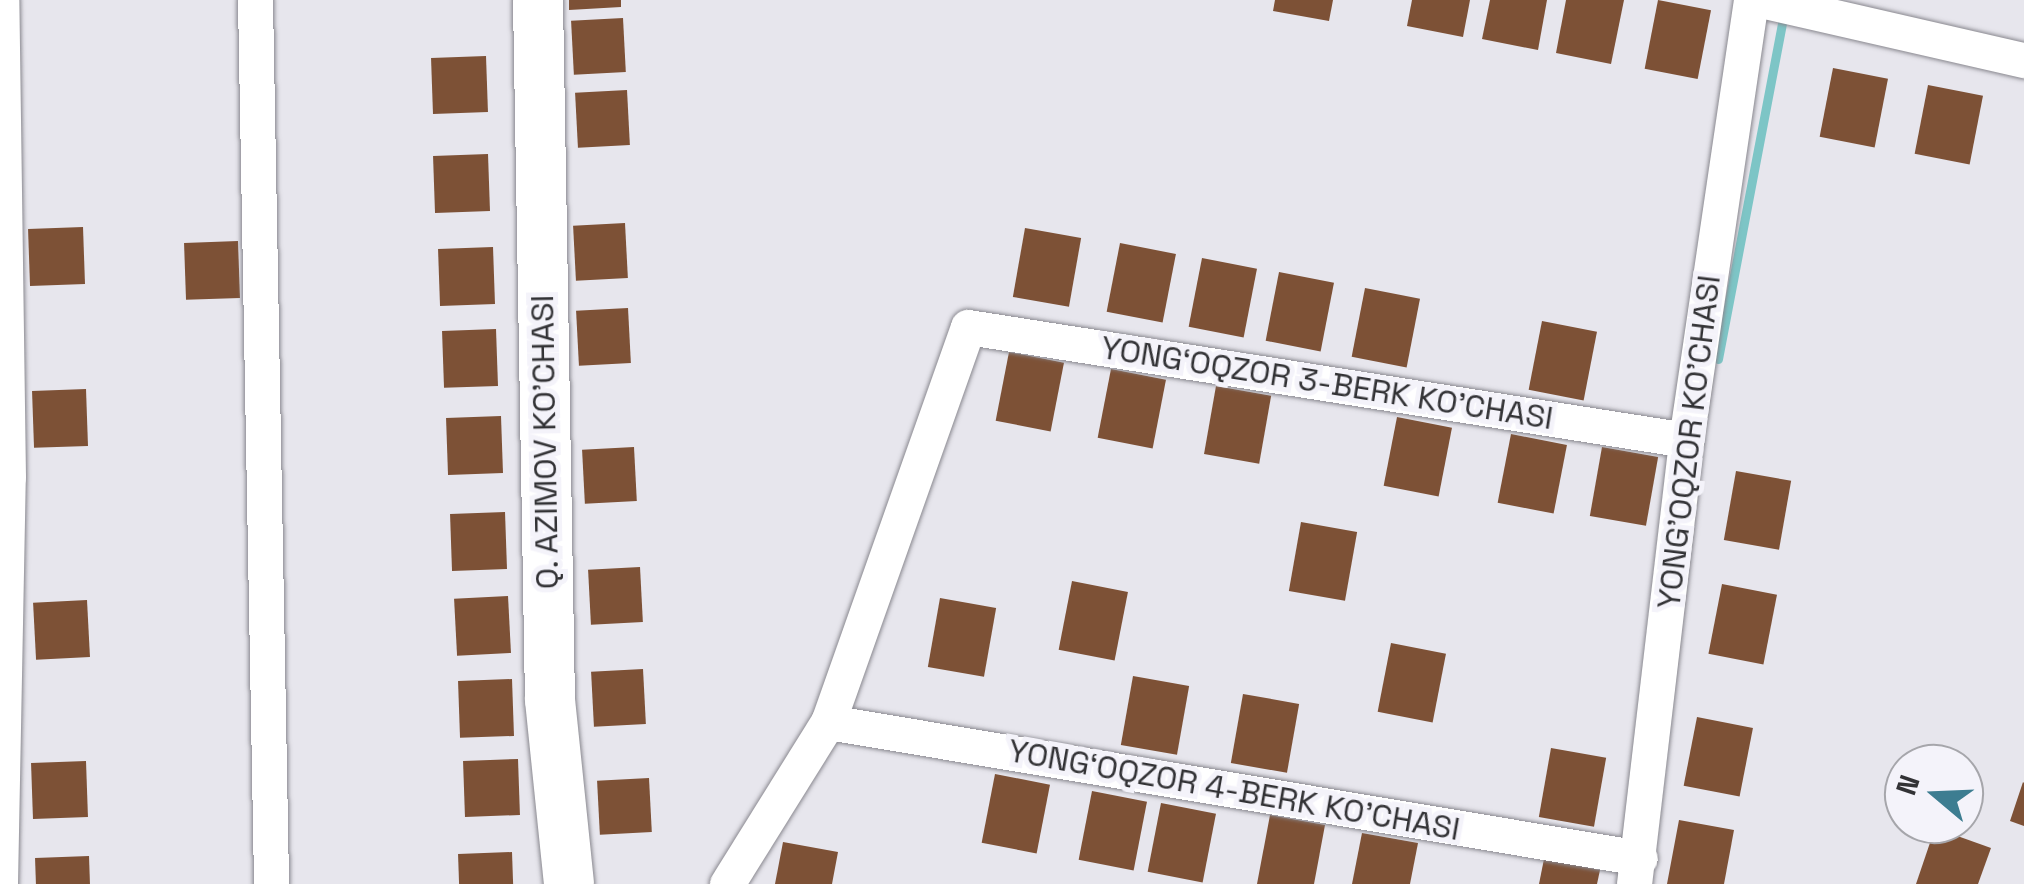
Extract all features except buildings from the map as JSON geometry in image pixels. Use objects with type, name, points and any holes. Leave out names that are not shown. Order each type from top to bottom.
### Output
[{"type":"main road","name":"Q. AZIMOV KO'CHASI","points":[[538,0],[550,700],[569,884]]},
{"type":"street","points":[[0,884],[4,476],[1,0]]},
{"type":"street","points":[[255,0],[271,884]]},
{"type":"street","name":"YONG'OQZOR KO'CHASI","points":[[1637,871],[1686,440],[1751,0]]},
{"type":"street","points":[[1761,0],[2024,60]]},
{"type":"street","name":"YONG‘OQZOR 3-BERK KO'CHASI","points":[[828,722],[968,326],[1686,440]]},
{"type":"street","points":[[727,884],[828,722]]},
{"type":"street","name":"YONG‘OQZOR 4-BERK KO'CHASI","points":[[828,722],[1637,871]]},
{"type":"waterway","points":[[1718,359],[1784,13]]}]
